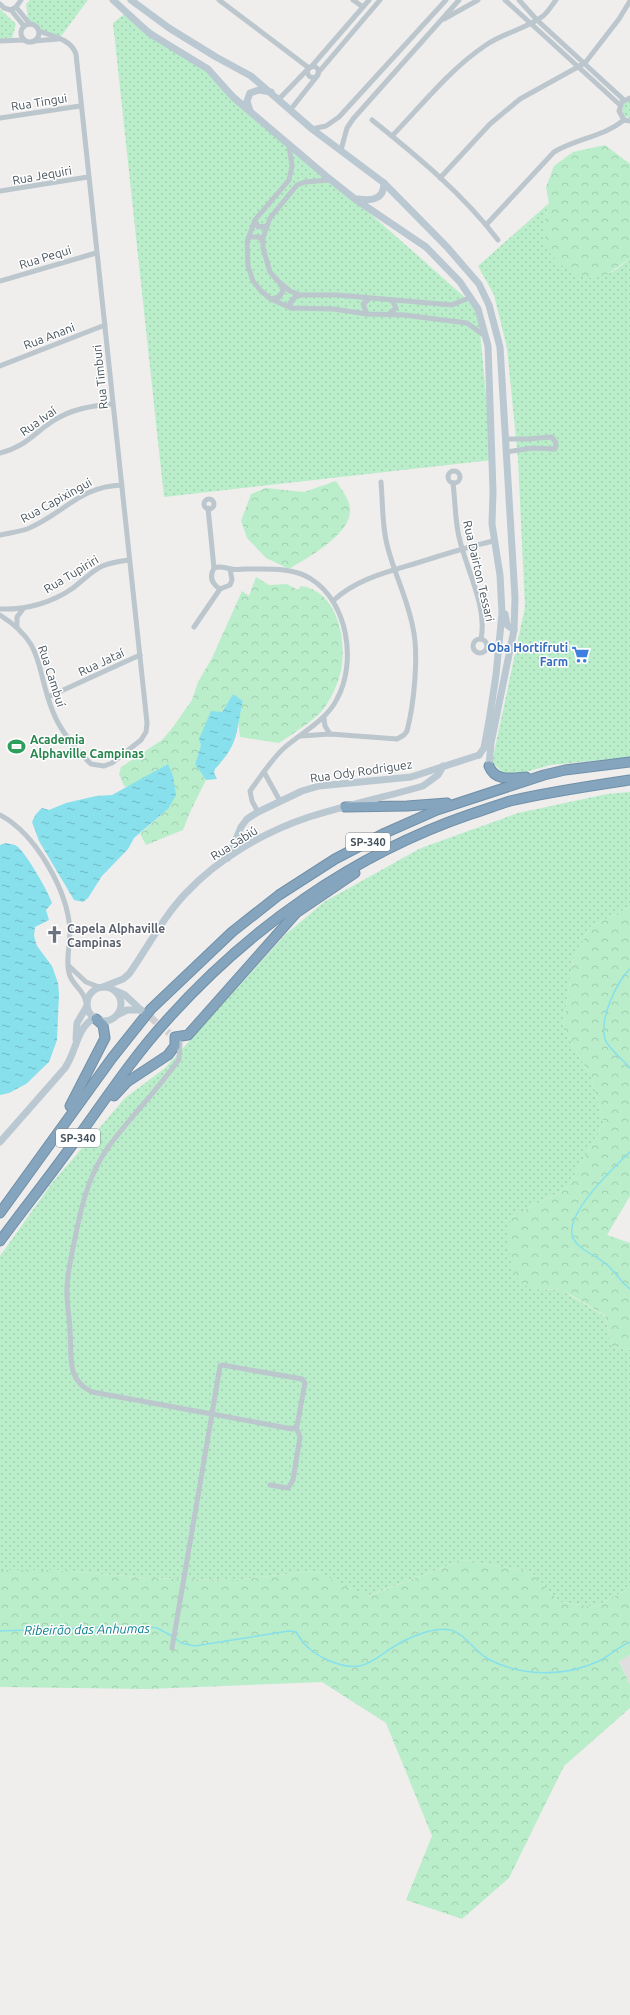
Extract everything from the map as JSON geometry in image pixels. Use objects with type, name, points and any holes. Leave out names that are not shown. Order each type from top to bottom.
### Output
[{"type":"highway","name":"SP-340","points":[[0,1213],[112,1058],[151,1009],[232,932],[279,895],[335,859],[398,827],[437,810],[544,775],[565,770],[630,762]]},
{"type":"highway","points":[[489,766],[498,777],[508,779],[544,775]]},
{"type":"highway","name":"SP-340","points":[[0,1241],[136,1056],[166,1020],[212,972],[289,909],[339,876],[381,852],[444,824],[508,802],[568,789],[630,780]]},
{"type":"highway","points":[[345,807],[407,806],[464,801]]},
{"type":"highway","points":[[77,1138],[127,1082],[168,1055],[175,1046],[172,1035],[188,1035],[296,913],[347,879],[381,852]]},
{"type":"highway","points":[[25,1179],[74,1100],[101,1049],[105,1038],[105,1032],[103,1025],[95,1019]]},
{"type":"main road","points":[[112,0],[149,33],[208,69],[233,97],[330,180],[426,247],[460,282],[471,297],[478,309],[487,337],[493,491],[493,541],[507,625],[514,630]]},
{"type":"main road","points":[[131,0],[169,28],[216,57],[251,76],[272,92],[312,129],[342,150],[384,183],[464,266],[479,284],[489,305],[500,346],[514,566],[514,630],[490,747],[489,766]]},
{"type":"main road","points":[[252,114],[247,105],[250,93],[259,90],[272,92]]},
{"type":"main road","points":[[356,199],[366,200],[379,197],[383,193],[384,183]]},
{"type":"main road","points":[[489,766],[484,756],[479,755],[485,744],[496,675],[502,596]]},
{"type":"main road","name":"Rua Ody Rodriguez","points":[[228,859],[241,827],[247,819],[258,812],[302,791],[319,786],[411,777],[479,755]]},
{"type":"main road","name":"Rua Sabiú","points":[[101,987],[124,979],[129,974],[156,931],[176,905],[199,881],[228,859],[257,840],[290,824],[345,807],[423,786],[438,775],[444,766]]},
{"type":"main road","points":[[76,1047],[77,1023],[91,993],[101,987],[115,990],[125,995],[142,1011],[127,1010],[111,1020],[101,1021],[95,1019],[88,1011],[87,1004]]},
{"type":"main road","points":[[115,990],[121,999],[121,1009],[119,1014]]},
{"type":"main road","points":[[0,1142],[65,1068],[72,1058],[85,1024],[95,1019]]},
{"type":"street","points":[[14,9],[21,0]]},
{"type":"street","points":[[219,0],[309,68],[316,67],[318,74]]},
{"type":"street","points":[[353,0],[370,6],[372,10]]},
{"type":"street","points":[[291,109],[318,74],[380,0]]},
{"type":"street","points":[[312,129],[326,126],[339,117],[446,0]]},
{"type":"street","points":[[342,150],[347,128],[353,119],[459,0]]},
{"type":"street","points":[[438,23],[478,0]]},
{"type":"street","points":[[505,0],[620,105]]},
{"type":"street","points":[[519,0],[537,20],[624,100]]},
{"type":"street","points":[[392,136],[466,60],[486,44],[544,16],[556,0]]},
{"type":"street","points":[[440,178],[490,124],[502,114],[540,87],[559,79],[585,63],[630,1]]},
{"type":"street","points":[[0,4],[4,8],[14,9],[27,25],[35,26],[38,31],[38,37],[34,41]]},
{"type":"street","points":[[279,99],[309,68],[364,5]]},
{"type":"street","points":[[364,5],[366,16]]},
{"type":"street","points":[[24,40],[21,31],[27,25]]},
{"type":"street","name":"Rua Timburi","points":[[38,31],[70,44],[74,49],[147,723]]},
{"type":"street","points":[[0,41],[24,40],[29,42],[58,39]]},
{"type":"street","points":[[309,68],[308,73],[311,77],[318,74]]},
{"type":"street","points":[[486,225],[554,152],[568,144],[593,137],[613,129],[627,121],[619,111],[620,105],[624,100],[630,98]]},
{"type":"street","name":"Rua Tingui","points":[[0,118],[80,106]]},
{"type":"street","points":[[372,120],[440,178],[486,225],[498,240]]},
{"type":"street","points":[[289,145],[292,166],[289,180],[255,220],[249,237],[248,266],[253,281],[271,299],[291,308],[334,309],[367,314],[389,314],[467,324],[487,337]]},
{"type":"street","name":"Rua Jequiri","points":[[0,191],[88,177]]},
{"type":"street","points":[[263,242],[270,218],[298,185],[305,182],[330,180]]},
{"type":"street","points":[[255,220],[258,227],[267,226]]},
{"type":"street","points":[[249,237],[259,237],[263,242],[270,272],[290,291],[300,295],[337,295],[452,305],[471,297]]},
{"type":"street","name":"Rua Pequi","points":[[0,281],[96,252]]},
{"type":"street","points":[[271,299],[282,295],[283,291],[281,284]]},
{"type":"street","points":[[291,308],[290,303],[292,299],[300,295]]},
{"type":"street","points":[[367,314],[362,304],[365,300],[370,298]]},
{"type":"street","points":[[389,314],[396,308],[392,300]]},
{"type":"street","name":"Rua Anani","points":[[0,366],[105,325]]},
{"type":"street","name":"Rua Ivaí","points":[[0,453],[18,447],[31,440],[53,421],[66,414],[85,407],[112,404]]},
{"type":"street","points":[[506,439],[534,439],[548,436],[552,437],[556,443],[555,449],[551,450],[532,448],[506,452]]},
{"type":"street","points":[[300,736],[330,734],[392,739],[401,737],[407,731],[415,672],[414,629],[408,606],[389,551],[385,532],[381,482]]},
{"type":"street","name":"Rua Dairton Tessari","points":[[453,483],[458,532],[480,607],[482,639]]},
{"type":"street","name":"Rua Capixingui","points":[[0,534],[28,528],[41,522],[64,506],[102,486],[122,485]]},
{"type":"street","points":[[208,508],[214,568],[211,578],[220,589]]},
{"type":"street","points":[[334,600],[345,590],[361,581],[462,549],[493,541]]},
{"type":"street","name":"Rua Tupiriri","points":[[0,609],[24,608],[60,596],[100,566],[112,562],[129,560]]},
{"type":"street","points":[[214,568],[222,566],[230,569],[266,569],[298,573],[311,578],[334,600],[345,633],[347,652],[346,667],[337,699],[324,718],[283,749],[250,791],[252,801],[258,812]]},
{"type":"street","points":[[194,626],[220,589],[230,584],[232,574],[230,569]]},
{"type":"street","points":[[17,626],[19,612],[24,608]]},
{"type":"street","name":"Rua Cambuí","points":[[0,615],[17,626],[36,650],[48,697],[58,724],[86,759],[97,766],[112,763],[141,740],[146,732],[147,723]]},
{"type":"street","name":"Rua Jataí","points":[[48,697],[140,655]]},
{"type":"street","points":[[324,718],[325,726],[330,734]]},
{"type":"street","points":[[264,772],[280,801]]},
{"type":"street","points":[[0,815],[9,820],[30,842],[42,858],[64,897],[70,930],[70,977],[80,988],[87,1004]]},
{"type":"street","points":[[69,966],[86,982],[101,987]]},
{"type":"street","points":[[80,988],[86,982]]},
{"type":"street","points":[[172,1035],[180,1044],[179,1059],[109,1147],[89,1182],[80,1211],[68,1269],[67,1295],[72,1368],[75,1378],[82,1387],[92,1392],[212,1414],[288,1430],[294,1428],[298,1420],[304,1381],[302,1379],[226,1364],[220,1366],[212,1414],[176,1623],[172,1648]]},
{"type":"street","points":[[270,1485],[288,1488],[292,1480],[300,1437],[296,1427],[294,1428]]},
{"type":"shaded area","points":[[630,1655],[630,1685],[619,1660]]},
{"type":"green space","points":[[30,0],[88,0],[59,39],[41,30],[28,19],[26,4]]},
{"type":"green space","points":[[0,9],[16,24],[12,38],[0,39]]},
{"type":"green space","points":[[127,12],[216,77],[478,309],[492,460],[164,497],[113,23]]},
{"type":"green space","points":[[627,101],[630,101],[630,118],[624,116],[622,112],[622,108]]},
{"type":"green space","points":[[605,145],[630,164],[630,258],[604,277],[589,278],[574,273],[559,264],[545,247],[545,220],[549,203],[546,187],[554,166],[573,152]]},
{"type":"green space","points":[[549,203],[545,220],[574,273],[591,277],[604,276],[630,258],[630,757],[551,765],[525,772],[503,773],[492,762],[525,607],[518,459],[507,348],[494,295],[478,266]]},
{"type":"green space","points":[[336,481],[349,503],[350,511],[348,520],[343,529],[335,537],[306,559],[289,569],[266,558],[247,538],[241,521],[251,494],[266,488],[304,492]]},
{"type":"green space","points":[[256,577],[269,585],[287,584],[298,590],[301,586],[314,590],[324,597],[337,619],[341,632],[343,659],[336,685],[330,699],[321,712],[279,743],[240,737],[238,721],[243,701],[233,694],[201,745],[195,764],[206,780],[183,830],[146,845],[140,834],[168,809],[168,764],[129,787],[124,786],[119,774],[121,767],[162,740],[173,727],[192,700],[198,682],[212,658],[242,591],[249,596]]},
{"type":"green space","points":[[630,792],[630,907],[590,927],[573,960],[563,1028],[592,1079],[604,1124],[567,1188],[510,1218],[534,1289],[561,1290],[605,1316],[612,1346],[630,1350],[630,1588],[595,1607],[560,1602],[531,1572],[463,1560],[367,1596],[314,1571],[233,1580],[149,1578],[55,1570],[0,1570],[0,1256],[52,1183],[125,1098],[165,1068],[285,935],[324,902],[421,848],[518,813],[607,794]]},
{"type":"green space","points":[[630,907],[630,1196],[607,1235],[630,1243],[630,1350],[612,1346],[605,1315],[562,1291],[535,1289],[525,1285],[518,1279],[510,1260],[509,1238],[510,1218],[567,1188],[604,1124],[592,1079],[563,1028],[573,960],[590,927]]},
{"type":"green space","points":[[463,1560],[531,1572],[560,1602],[595,1607],[630,1588],[630,1655],[619,1661],[630,1685],[630,1708],[564,1766],[509,1878],[462,1919],[406,1900],[432,1836],[386,1723],[322,1682],[148,1689],[0,1687],[0,1570],[55,1570],[149,1578],[233,1580],[314,1571],[368,1596]]},
{"type":"water","points":[[233,694],[243,701],[233,744],[229,752],[215,769],[214,773],[217,779],[206,780],[195,764],[201,745],[199,739],[211,711],[222,712]]},
{"type":"water","points":[[168,764],[173,776],[176,795],[168,809],[134,838],[128,849],[102,876],[88,898],[83,902],[74,900],[39,841],[32,822],[36,814],[42,808],[49,810],[66,803],[96,796],[112,795]]},
{"type":"water","points":[[6,843],[18,847],[27,857],[52,903],[46,910],[49,920],[35,927],[34,936],[37,946],[52,966],[58,983],[59,994],[57,1040],[49,1062],[26,1084],[9,1093],[0,1095],[0,845]]},
{"type":"waterway","name":"Ribeirão das Anhumas","points":[[630,969],[614,993],[609,1004],[604,1026],[604,1035],[607,1043],[630,1068]]},
{"type":"waterway","name":"Ribeirão das Anhumas","points":[[630,1152],[602,1180],[582,1205],[575,1217],[572,1228],[573,1238],[579,1246],[605,1263],[630,1289]]},
{"type":"waterway","name":"Ribeirão das Anhumas","points":[[0,1631],[142,1626],[157,1628],[172,1636]]},
{"type":"waterway","name":"Ribeirão das Anhumas","points":[[175,1638],[181,1643],[195,1646],[289,1631],[296,1632],[306,1646],[319,1656],[342,1665],[359,1666],[367,1664],[398,1644],[415,1636],[426,1632],[447,1629],[460,1635],[483,1656],[501,1665],[529,1672],[544,1673],[572,1670],[586,1666],[603,1659],[630,1642]]},
{"type":"tunnel","points":[[143,1011],[169,1033]]},
{"type":"place","name":"Oba Hortifruti Farm","points":[[581,654]]},
{"type":"place","name":"Academia Alphaville Campinas","points":[[17,746]]},
{"type":"place","name":"Capela Alphaville Campinas","points":[[54,935]]}]
